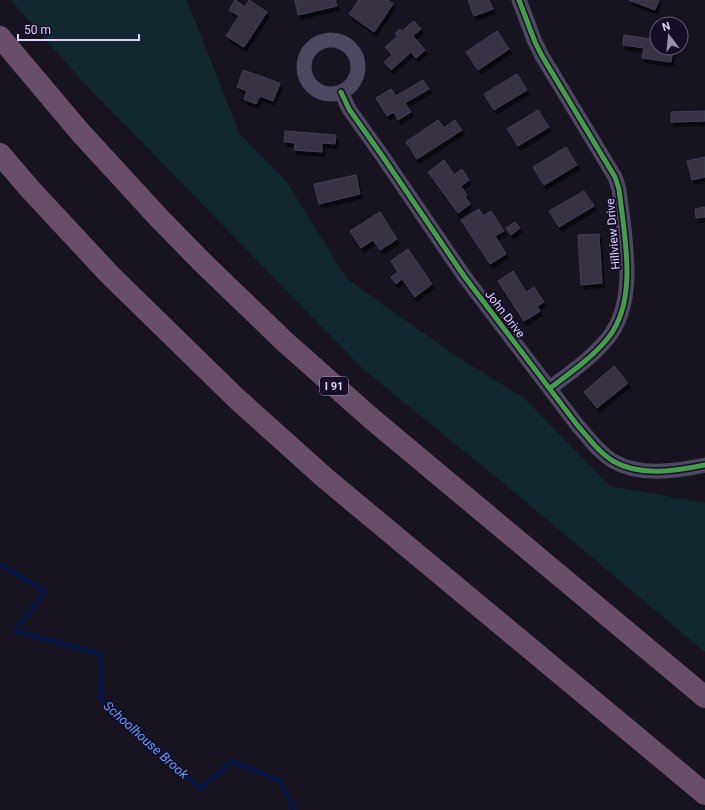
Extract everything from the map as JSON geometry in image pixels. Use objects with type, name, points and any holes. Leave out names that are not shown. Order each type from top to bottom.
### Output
[{"type":"highway","name":"I 91","points":[[0,38],[80,132],[159,218],[284,341],[372,419],[705,697]]},
{"type":"highway","points":[[0,154],[29,188],[110,275],[236,398],[331,482],[705,794]]},
{"type":"street","name":"Hillview Drive","points":[[519,0],[542,56],[615,177],[619,189],[627,264],[626,291],[621,314],[609,337],[584,361],[550,388]]},
{"type":"street","name":"John Drive","points":[[341,92],[349,109],[464,276],[578,426],[594,444],[606,456],[618,463],[632,468],[651,471],[676,470],[705,465]]},
{"type":"green space","points":[[11,0],[187,0],[239,133],[286,181],[347,279],[459,358],[524,398],[610,486],[705,503],[705,652],[502,482],[363,369],[85,84]]},
{"type":"building","points":[[235,0],[245,7],[249,0],[267,12],[244,47],[226,36],[239,16],[229,10]]},
{"type":"building","points":[[295,0],[335,0],[337,6],[298,15]]},
{"type":"building","points":[[359,0],[388,0],[393,4],[374,32],[349,14]]},
{"type":"building","points":[[468,0],[489,0],[493,9],[474,16]]},
{"type":"building","points":[[629,0],[659,0],[655,10]]},
{"type":"building","points":[[414,21],[421,29],[413,36],[425,50],[416,58],[411,52],[391,70],[384,62],[392,55],[385,47],[398,36],[395,34],[400,29],[402,31]]},
{"type":"building","points":[[497,31],[509,49],[478,70],[466,52]]},
{"type":"building","points":[[624,35],[649,39],[649,56],[672,56],[671,62],[642,58],[644,48],[623,45]]},
{"type":"building","points":[[243,70],[280,83],[273,101],[260,96],[256,104],[244,99],[247,91],[237,87]]},
{"type":"building","points":[[517,74],[527,90],[494,110],[484,94]]},
{"type":"building","points":[[423,80],[429,89],[405,103],[411,112],[398,120],[394,112],[387,116],[376,98],[391,89],[396,96]]},
{"type":"building","points":[[538,110],[549,127],[518,146],[507,129]]},
{"type":"building","points":[[705,111],[705,121],[671,122],[671,112]]},
{"type":"building","points":[[438,120],[444,128],[455,120],[462,130],[417,159],[406,142]]},
{"type":"building","points":[[285,131],[336,135],[335,144],[322,143],[322,152],[294,150],[295,143],[284,142]]},
{"type":"building","points":[[566,147],[577,165],[544,185],[533,167]]},
{"type":"building","points":[[705,157],[705,177],[692,180],[687,161]]},
{"type":"building","points":[[444,160],[454,175],[462,169],[469,180],[461,186],[467,195],[465,196],[470,204],[458,213],[428,172]]},
{"type":"building","points":[[356,175],[360,194],[319,204],[314,184]]},
{"type":"building","points":[[584,191],[594,206],[559,227],[549,211]]},
{"type":"building","points":[[705,207],[705,217],[696,218],[695,209]]},
{"type":"building","points":[[479,209],[483,216],[491,211],[504,231],[495,236],[506,254],[490,264],[461,220]]},
{"type":"building","points":[[380,212],[397,239],[380,250],[373,240],[361,248],[350,231]]},
{"type":"building","points":[[515,222],[520,228],[511,235],[506,228]]},
{"type":"building","points":[[599,234],[602,283],[581,285],[578,235]]},
{"type":"building","points":[[408,249],[432,284],[415,297],[402,279],[396,284],[391,277],[398,272],[391,261]]},
{"type":"building","points":[[513,271],[526,292],[534,287],[544,302],[537,306],[540,311],[524,321],[498,281]]},
{"type":"building","points":[[614,366],[628,383],[597,408],[584,392]]},
{"type":"waterway","name":"Schoolhouse Brook","points":[[0,565],[45,591],[15,631],[101,654],[101,699],[201,789],[232,761],[280,781],[294,810]]},
{"type":"cycle path","points":[[519,0],[542,56],[615,177],[619,189],[626,246],[626,286],[624,305],[618,323],[608,338],[595,352],[550,388]]},
{"type":"cycle path","points":[[341,92],[349,109],[464,276],[578,426],[599,450],[608,458],[624,466],[646,471],[670,471],[705,465]]}]
